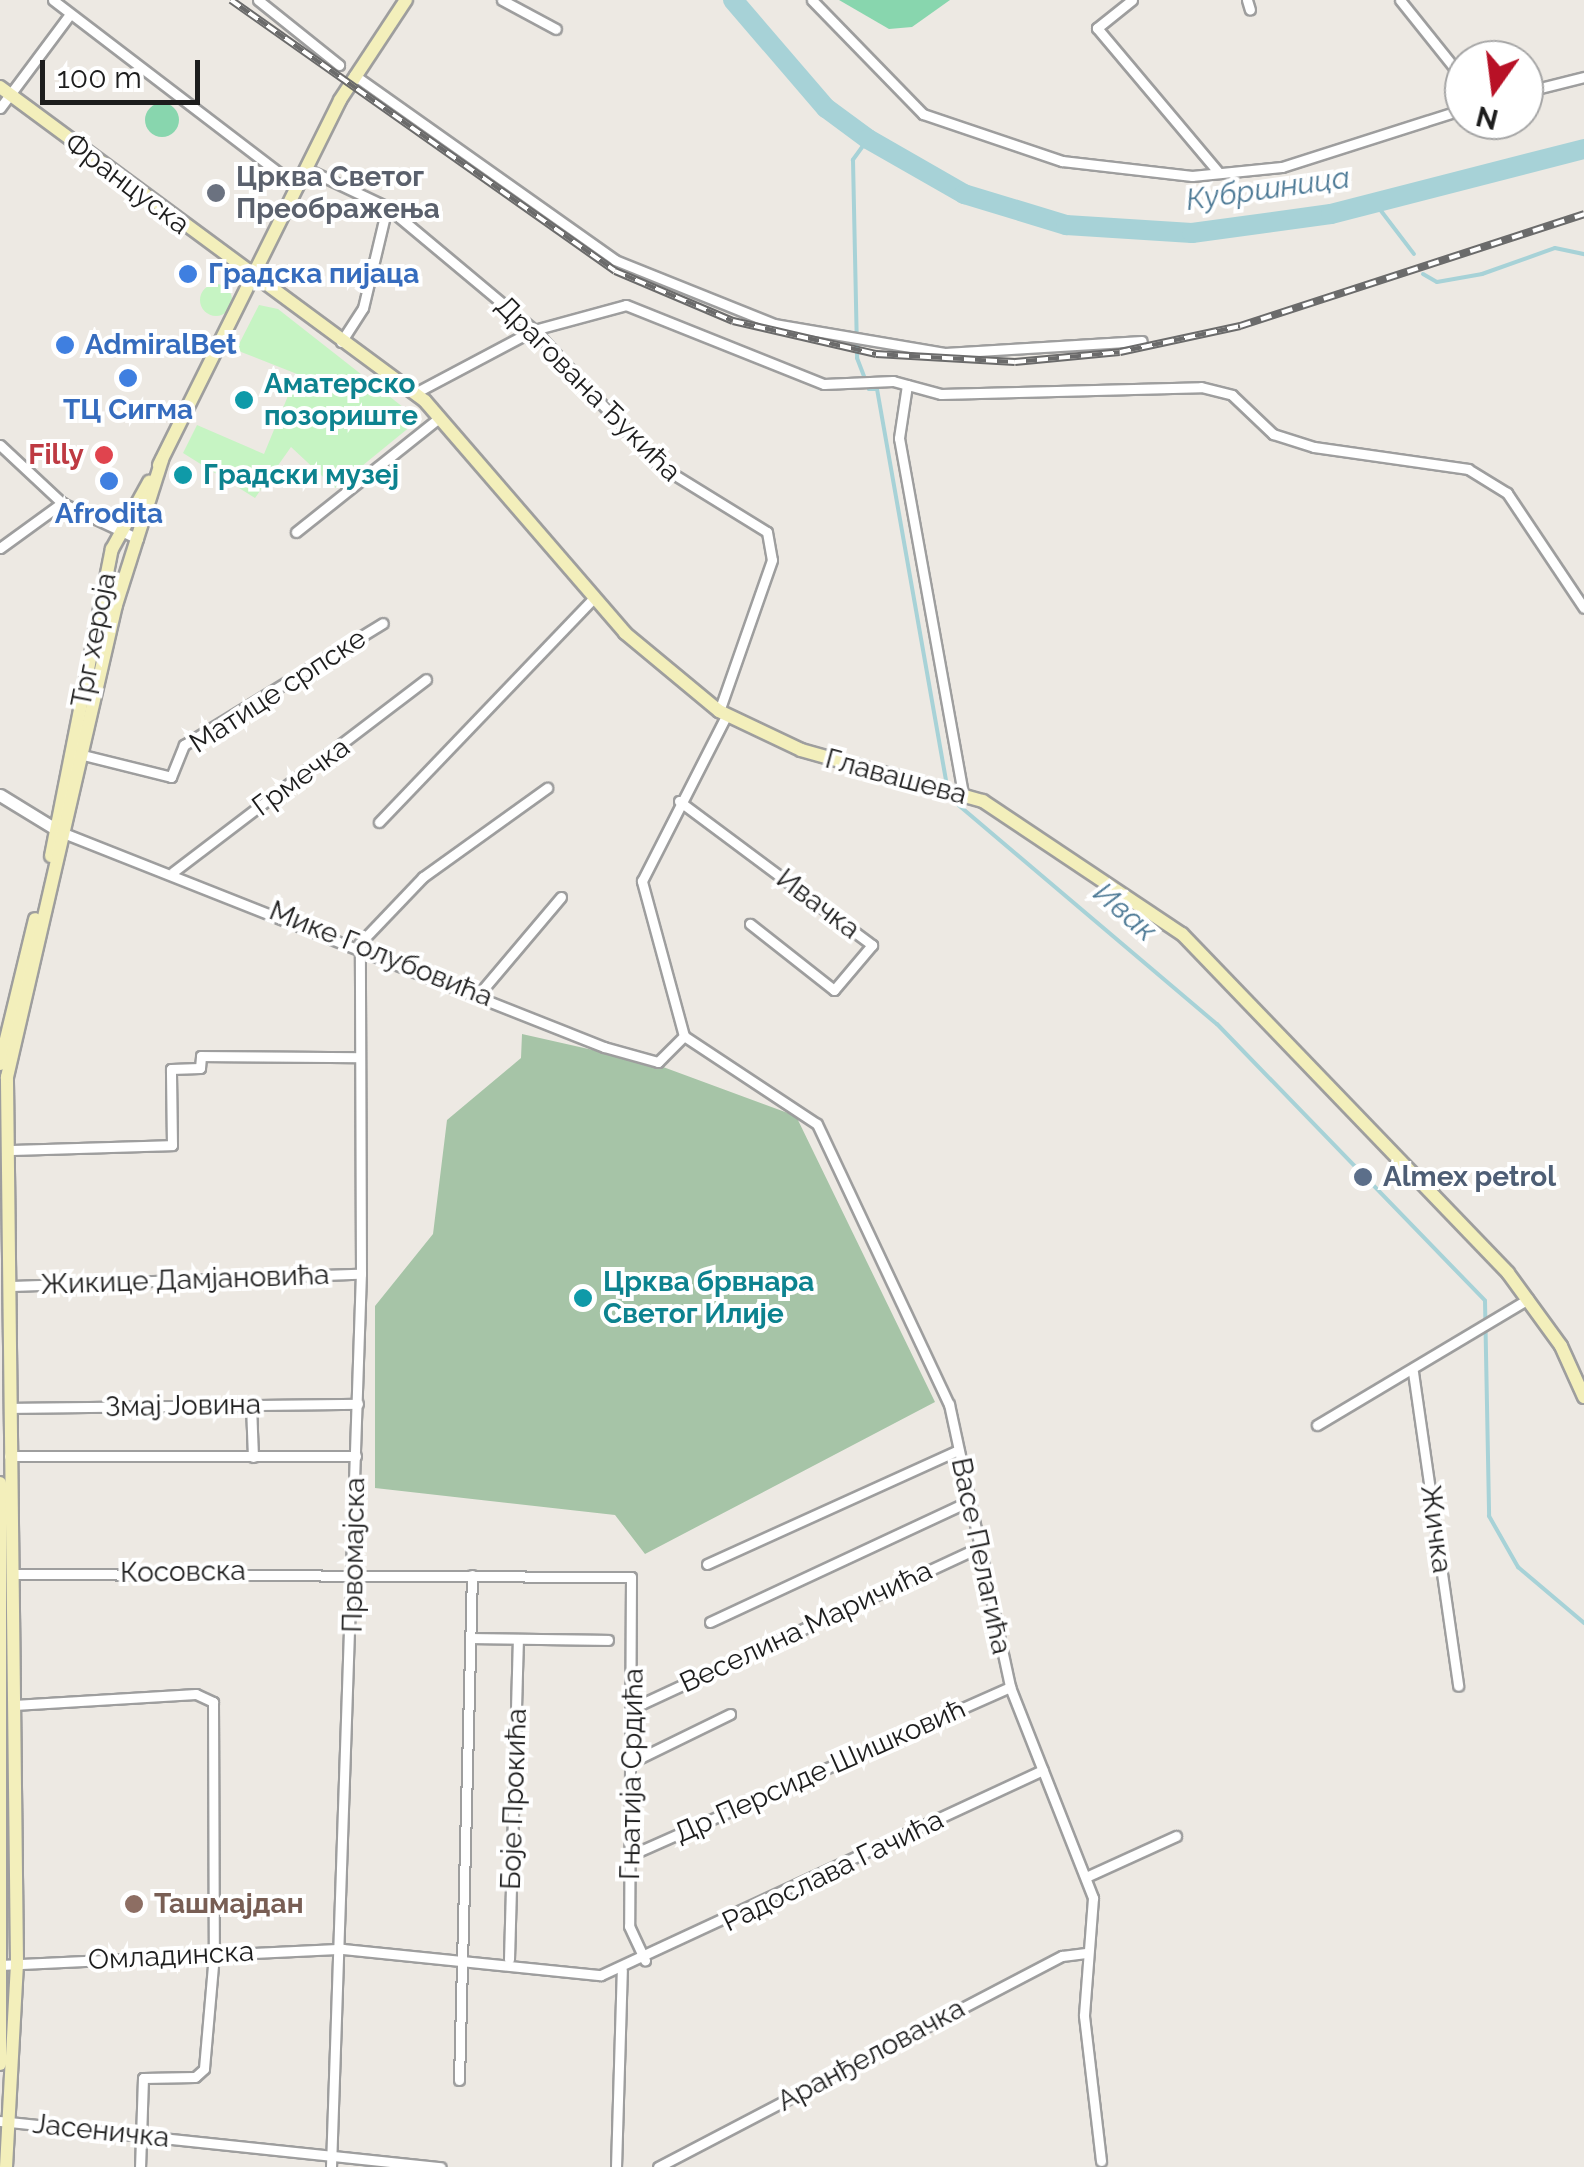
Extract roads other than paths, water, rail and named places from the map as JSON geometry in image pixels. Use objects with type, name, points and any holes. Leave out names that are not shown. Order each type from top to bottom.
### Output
[{"type":"main road","name":"Трг хероја","points":[[61,833],[118,535],[162,460],[256,280],[354,76],[406,0]]},
{"type":"main road","name":"Француска","points":[[5,91],[256,280]]},
{"type":"main road","name":"Главашева","points":[[256,280],[415,393],[440,417],[593,599],[722,713],[801,750],[959,791],[1084,862],[1214,961],[1528,1298],[1584,1397]]},
{"type":"main road","name":"Трг хероја","points":[[77,754],[162,460]]},
{"type":"main road","points":[[0,1064],[61,833]]},
{"type":"main road","points":[[6,2167],[14,1706],[9,1456],[5,1436],[9,1408],[10,1057],[61,833]]},
{"type":"main road","points":[[0,1483],[7,1964],[0,2064]]},
{"type":"street","points":[[53,0],[298,187]]},
{"type":"street","points":[[258,0],[340,65]]},
{"type":"street","points":[[502,0],[556,29]]},
{"type":"street","points":[[812,0],[923,114],[1062,161],[1219,173],[1282,167],[1444,115]]},
{"type":"street","points":[[1132,0],[1096,28],[1219,173]]},
{"type":"street","points":[[1400,0],[1444,55]]},
{"type":"street","points":[[0,108],[5,91],[70,14]]},
{"type":"street","points":[[354,76],[615,260],[831,340],[880,348],[1022,353],[1142,341]]},
{"type":"street","points":[[1544,87],[1584,77]]},
{"type":"street","name":"Драгована Ђукића","points":[[307,168],[388,207],[534,330],[657,464],[767,532],[772,560],[722,713],[642,881],[684,1036]]},
{"type":"street","points":[[341,342],[363,308],[388,207]]},
{"type":"street","points":[[415,393],[534,330],[626,306],[808,381],[877,381],[940,394],[1201,387],[1232,395],[1273,434],[1314,447],[1468,469],[1507,493],[1584,608]]},
{"type":"street","points":[[907,385],[899,438],[959,791]]},
{"type":"street","points":[[296,532],[440,417]]},
{"type":"street","points":[[0,444],[62,503],[118,535],[138,539]]},
{"type":"street","points":[[0,548],[62,503]]},
{"type":"street","points":[[379,822],[593,599]]},
{"type":"street","name":"Матице српске","points":[[77,754],[171,777],[184,745],[383,623]]},
{"type":"street","name":"Грмечка","points":[[173,872],[426,680]]},
{"type":"street","points":[[360,943],[423,876],[547,788]]},
{"type":"street","points":[[0,795],[61,833]]},
{"type":"street","name":"Ивачка","points":[[679,800],[872,945],[834,990],[750,924]]},
{"type":"street","name":"Мике Голубовића","points":[[61,833],[360,943],[479,994],[658,1062],[684,1036]]},
{"type":"street","points":[[479,994],[561,897]]},
{"type":"street","name":"Првомајска","points":[[332,2167],[361,1274],[360,943]]},
{"type":"street","name":"Васе Пелагића","points":[[684,1036],[816,1124],[949,1404],[1010,1687],[1086,1877],[1088,1953],[1084,2016],[1101,2161]]},
{"type":"street","points":[[8,1150],[172,1145],[171,1068],[200,1068],[201,1056],[358,1056]]},
{"type":"street","name":"Жикице Дамјановића","points":[[9,1286],[361,1274]]},
{"type":"street","points":[[1317,1425],[1413,1372],[1528,1298]]},
{"type":"street","name":"Жичка","points":[[1413,1372],[1458,1686]]},
{"type":"street","name":"Змај Јовина","points":[[9,1408],[358,1404]]},
{"type":"street","points":[[252,1405],[253,1457]]},
{"type":"street","points":[[707,1564],[958,1450]]},
{"type":"street","name":"Змај Јовина","points":[[9,1456],[356,1456]]},
{"type":"street","points":[[710,1622],[969,1501]]},
{"type":"street","name":"Веселина Маричића","points":[[634,1706],[977,1548]]},
{"type":"street","name":"Косовска","points":[[12,1574],[354,1570],[472,1575],[623,1574],[635,1583]]},
{"type":"street","name":"Боје Прокића","points":[[459,2080],[472,1575]]},
{"type":"street","name":"Гњатија Срдића","points":[[635,1583],[629,1926],[645,1961]]},
{"type":"street","points":[[473,1638],[608,1640]]},
{"type":"street","name":"Боје Прокића","points":[[509,1959],[518,1640]]},
{"type":"street","name":"Др Персиде Шишковић","points":[[630,1854],[1010,1687]]},
{"type":"street","points":[[14,1706],[196,1694],[212,1702],[214,1954],[202,2075],[147,2073],[140,2167]]},
{"type":"street","points":[[634,1761],[730,1714]]},
{"type":"street","name":"Радослава Гачића","points":[[622,1970],[1043,1770]]},
{"type":"street","points":[[1086,1877],[1176,1836]]},
{"type":"street","points":[[342,1949],[465,1954],[593,1976],[622,1970],[616,2167]]},
{"type":"street","name":"Омладинска","points":[[7,1964],[342,1949]]},
{"type":"street","name":"Аранђеловачка","points":[[658,2167],[1062,1956],[1088,1953]]},
{"type":"street","name":"Јасеничка","points":[[5,2122],[440,2167]]},
{"type":"waterway","name":"Кубршница","points":[[733,0],[826,108],[868,139],[964,194],[1066,225],[1192,233],[1331,214],[1584,149]]},
{"type":"waterway","name":"Ивак","points":[[868,139],[853,160],[857,358],[869,389],[877,389],[949,797],[1217,1024],[1485,1301],[1489,1516],[1518,1567],[1584,1623]]},
{"type":"waterway","points":[[1375,203],[1414,254]]},
{"type":"waterway","points":[[1423,274],[1437,282],[1482,274],[1555,248],[1584,254]]},
{"type":"railway","points":[[231,0],[615,271],[733,321],[876,354],[1015,362],[1120,352],[1240,326],[1584,214]]},
{"type":"place","name":"Црква Светог Преображења","points":[[216,193]]},
{"type":"place","name":"Градска пијаца","points":[[188,274]]},
{"type":"place","name":"AdmiralBet","points":[[65,345]]},
{"type":"place","name":"ТЦ Сигма","points":[[128,378]]},
{"type":"place","name":"Аматерско позориште","points":[[244,400]]},
{"type":"place","name":"Filly","points":[[104,455]]},
{"type":"place","name":"Градски музеј","points":[[183,475]]},
{"type":"place","name":"Afrodita","points":[[109,481]]},
{"type":"place","name":"Almex petrol","points":[[1363,1177]]},
{"type":"place","name":"Црква брвнара Светог Илије","points":[[583,1298]]},
{"type":"place","name":"Ташмајдан","points":[[134,1904]]}]
